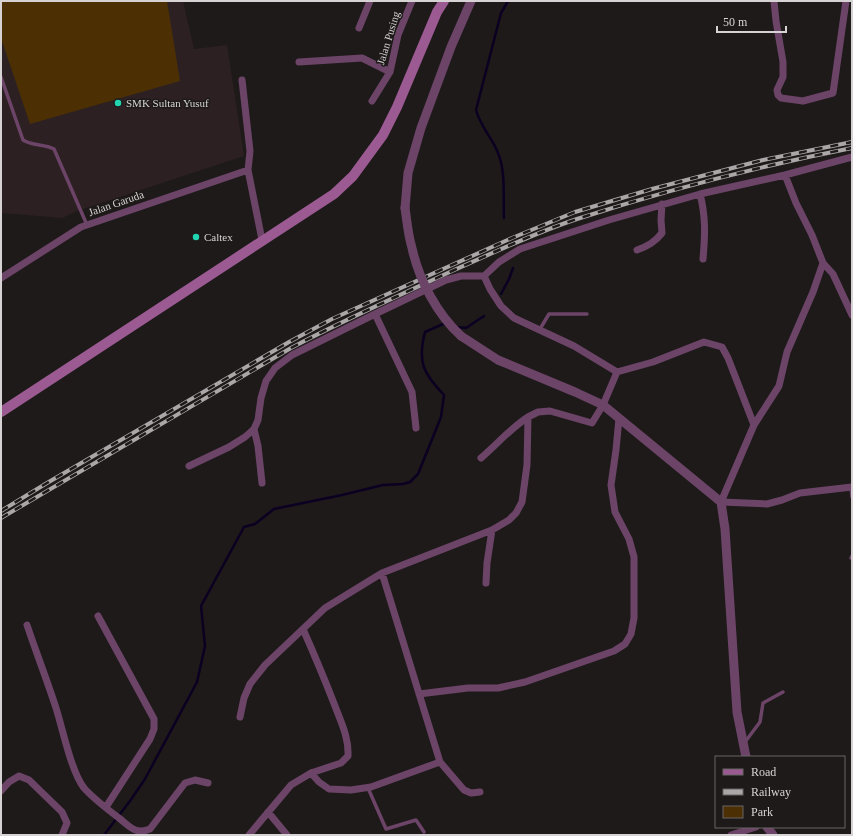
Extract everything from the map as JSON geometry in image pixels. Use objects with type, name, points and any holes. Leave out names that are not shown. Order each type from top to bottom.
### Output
[{"type":"main road","points":[[437,12],[439,1]]},
{"type":"main road","points":[[1,412],[334,194],[353,176],[383,135],[397,107],[437,12],[444,1]]},
{"type":"street","points":[[359,28],[370,1]]},
{"type":"street","name":"Jalan Pusing","points":[[372,101],[390,72],[398,36],[412,1]]},
{"type":"street","points":[[471,1],[451,47],[421,128],[408,173],[405,208],[412,248],[423,280],[438,307],[453,328],[461,336],[498,360],[603,405],[721,502],[767,504],[800,493],[852,487]]},
{"type":"street","points":[[774,1],[783,62],[783,77],[778,90],[778,95],[781,98],[803,101],[833,93],[846,1]]},
{"type":"street","points":[[299,62],[362,58],[390,72]]},
{"type":"street","points":[[242,80],[250,150],[248,170],[262,240]]},
{"type":"street","points":[[189,466],[234,444],[246,437],[254,429],[258,420],[261,398],[266,381],[276,368],[292,355],[446,280],[461,276],[484,276],[500,262],[520,249],[609,220],[700,194],[852,157]]},
{"type":"street","name":"Jalan Garuda","points":[[1,278],[81,227],[248,170]]},
{"type":"street","points":[[785,174],[796,203],[812,235],[823,263],[833,274],[852,315]]},
{"type":"street","points":[[700,194],[704,211],[702,259]]},
{"type":"street","points":[[636,250],[648,246],[656,241],[662,233],[662,204]]},
{"type":"street","points":[[746,756],[737,712],[725,537],[721,502],[754,425],[779,386],[787,352],[813,292],[823,263]]},
{"type":"street","points":[[484,276],[501,306],[514,318],[574,346],[617,372],[653,362],[704,342],[722,347],[728,358],[754,425]]},
{"type":"street","points":[[375,314],[412,392],[416,428]]},
{"type":"street","points":[[481,458],[519,423],[538,412],[550,411],[592,423],[603,405],[617,372]]},
{"type":"street","points":[[240,717],[244,698],[250,684],[265,665],[325,608],[382,572],[492,530],[509,520],[516,513],[522,502],[527,465],[528,417]]},
{"type":"street","points":[[419,694],[468,688],[498,688],[524,682],[614,651],[625,644],[631,634],[634,618],[634,557],[629,539],[615,512],[611,485],[619,418]]},
{"type":"street","points":[[254,429],[258,446],[262,483]]},
{"type":"street","points":[[486,583],[487,563],[492,530]]},
{"type":"street","points":[[382,572],[440,762],[464,790],[472,793],[480,792]]},
{"type":"street","points":[[98,616],[154,719],[154,729],[150,739],[106,807]]},
{"type":"street","points":[[26,625],[56,707],[70,758],[79,778],[84,788],[113,814],[136,831],[143,832],[150,829],[185,783],[195,780],[208,783]]},
{"type":"street","points":[[249,835],[291,785],[311,773],[340,763],[348,756],[349,746],[345,733],[322,672],[303,629]]},
{"type":"street","points":[[311,773],[319,782],[329,789],[351,790],[368,788],[440,762]]},
{"type":"street","points":[[1,790],[9,782],[19,776],[29,780],[62,812],[67,823],[62,835]]},
{"type":"street","points":[[268,812],[287,835]]},
{"type":"street","points":[[731,835],[753,828]]},
{"type":"lane","points":[[1,77],[21,138],[27,143],[51,147],[54,149],[87,225]]},
{"type":"lane","points":[[540,329],[549,314],[588,314]]},
{"type":"lane","points":[[852,487],[852,497]]},
{"type":"lane","points":[[744,745],[760,722],[763,703],[783,692]]},
{"type":"lane","points":[[368,788],[386,829],[416,820],[424,832]]},
{"type":"shaded area","name":"SMK Sultan Yusuf","points":[[1,1],[183,1],[194,49],[227,45],[244,156],[77,211],[62,218],[1,213]]},
{"type":"green space","points":[[1,1],[167,1],[180,81],[30,124],[1,38]]},
{"type":"waterway","points":[[504,218],[501,160],[496,147],[481,122],[476,110],[501,13],[508,1]]},
{"type":"waterway","points":[[501,294],[513,268]]},
{"type":"waterway","points":[[457,327],[466,328],[484,316]]},
{"type":"waterway","points":[[104,835],[145,779],[197,682],[205,646],[201,606],[244,527],[255,524],[274,509],[383,485],[403,484],[410,482],[418,474],[441,417],[444,395],[431,381],[424,367],[422,352],[425,332],[446,324]]},
{"type":"railway","points":[[1,511],[289,342],[332,319],[512,238],[575,212],[652,189],[763,160],[852,142]]},
{"type":"railway","points":[[1,518],[291,348],[371,308],[545,230],[645,198],[748,171],[852,148]]},
{"type":"place","name":"SMK Sultan Yusuf","points":[[118,103]]},
{"type":"place","name":"Caltex","points":[[196,237]]}]
